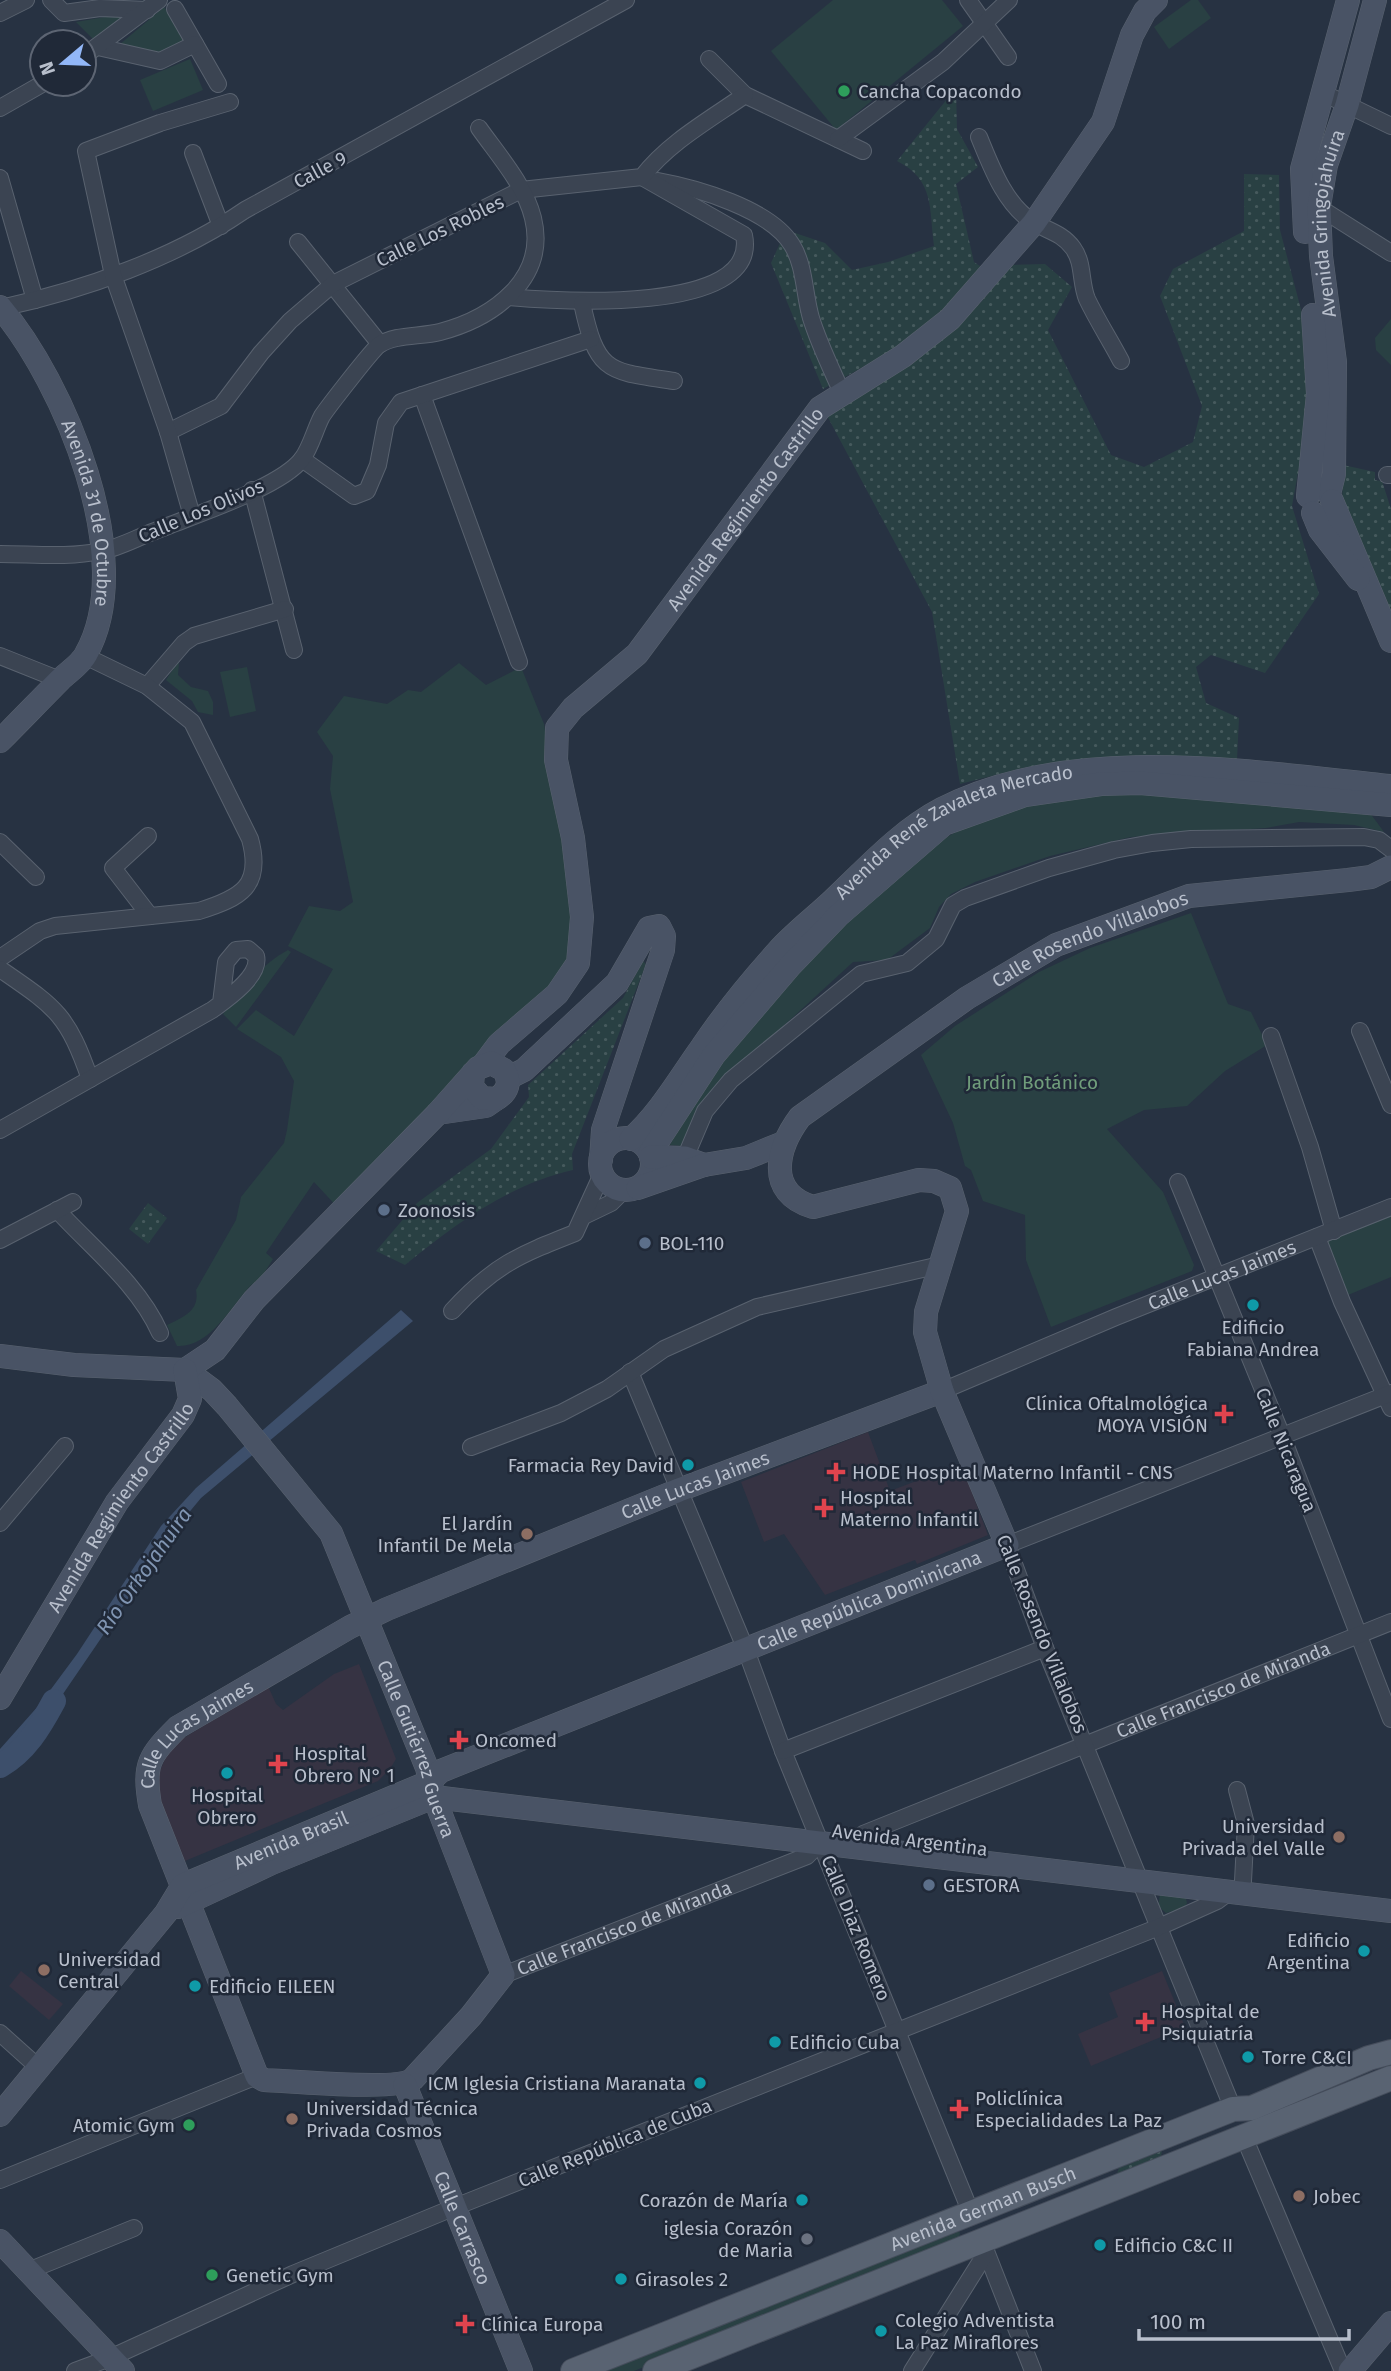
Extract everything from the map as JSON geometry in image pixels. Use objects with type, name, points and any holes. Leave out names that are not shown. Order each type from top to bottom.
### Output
[{"type":"main road","name":"Avenida Regimiento Castrillo","points":[[0,1698],[117,1502],[183,1415],[190,1399],[185,1370],[215,1350],[254,1300],[438,1113],[499,1044],[557,994],[578,963],[582,917],[573,838],[556,760],[557,728],[573,708],[637,654],[820,408],[903,356],[950,319],[1034,223],[1103,122],[1132,35],[1145,11],[1156,0]]},
{"type":"main road","name":"Avenida Gringojahuira","points":[[1348,0],[1302,169],[1321,256],[1335,362],[1334,474],[1320,501],[1377,604],[1391,641]]},
{"type":"main road","name":"Avenida Gringojahuira","points":[[1311,203],[1347,105],[1375,0]]},
{"type":"main road","name":"Avenida 31 de Octubre","points":[[0,741],[85,656],[104,606],[103,551],[93,500],[76,440],[40,360],[4,317]]},
{"type":"main road","name":"Avenida René Zavaleta Mercado","points":[[627,1139],[651,1121],[704,1044],[779,950],[898,840],[940,810],[1006,784],[1048,774],[1100,769],[1209,771],[1390,801]]},
{"type":"main road","name":"Avenida René Zavaleta Mercado","points":[[650,1155],[715,1055],[790,966],[839,915],[944,824],[1026,795],[1101,784],[1140,783],[1390,801]]},
{"type":"main road","name":"Calle Rosendo Villalobos","points":[[783,1143],[800,1118],[967,998],[1056,945],[1189,896],[1371,877],[1391,867]]},
{"type":"main road","points":[[508,1078],[524,1070],[617,983],[649,928],[656,925],[663,930],[663,950],[603,1130],[602,1167],[608,1183],[631,1189],[694,1161]]},
{"type":"main road","points":[[438,1113],[486,1106],[496,1099],[506,1090],[508,1078],[498,1065],[479,1069],[472,1087],[482,1098],[496,1099]]},
{"type":"main road","name":"Calle Rosendo Villalobos","points":[[823,1102],[799,1144],[796,1179],[802,1191],[812,1197],[832,1202]]},
{"type":"main road","points":[[611,1112],[614,1125],[627,1139],[643,1144],[650,1155],[651,1172],[631,1189]]},
{"type":"main road","points":[[602,1167],[608,1146],[627,1139]]},
{"type":"main road","points":[[650,1155],[694,1161],[746,1158],[783,1143],[780,1177],[746,1158]]},
{"type":"main road","name":"Calle Rosendo Villalobos","points":[[780,1177],[788,1194],[799,1203],[813,1207],[919,1180],[934,1181],[950,1188],[957,1211],[926,1312],[925,1332],[942,1391],[1007,1545]]},
{"type":"main road","points":[[215,1350],[220,1390],[229,1408]]},
{"type":"main road","points":[[0,1356],[74,1365],[185,1370],[212,1390],[229,1408]]},
{"type":"main road","name":"Calle Lucas Jaimes","points":[[187,1893],[150,1805],[145,1778],[155,1751],[178,1727],[364,1619],[679,1490],[942,1391]]},
{"type":"main road","points":[[183,1415],[200,1400],[212,1400],[229,1408]]},
{"type":"main road","name":"Calle Gutiérrez Guerra","points":[[229,1408],[331,1533],[427,1768],[432,1789],[503,1975]]},
{"type":"main road","name":"Calle República Dominicana","points":[[432,1789],[441,1771],[1007,1545]]},
{"type":"main road","name":"Avenida Argentina","points":[[432,1789],[1385,1904]]},
{"type":"main road","name":"Avenida Brasil","points":[[187,1893],[432,1789]]},
{"type":"main road","points":[[0,2115],[166,1913],[187,1893],[257,2076],[264,2080],[405,2085]]},
{"type":"main road","name":"Calle Francisco de Miranda","points":[[405,2085],[419,2074],[471,2016],[503,1975]]},
{"type":"main road","name":"Avenida German Busch","points":[[573,2371],[1233,2109],[1248,2098],[1391,2041]]},
{"type":"main road","points":[[1244,2137],[1233,2109],[1252,2108],[1368,2059],[1391,2052]]},
{"type":"main road","name":"Avenida German Busch","points":[[655,2371],[984,2247],[1391,2078]]},
{"type":"main road","name":"Calle Carrasco","points":[[405,2085],[521,2371]]},
{"type":"main road","points":[[971,2213],[984,2247]]},
{"type":"main road","points":[[0,2241],[117,2365]]},
{"type":"main road","points":[[1350,2371],[1391,2323]]},
{"type":"street","points":[[0,13],[26,0]]},
{"type":"street","points":[[51,0],[64,12],[153,5]]},
{"type":"street","name":"Calle 9","points":[[4,317],[35,300],[113,275],[222,226],[245,210],[626,0]]},
{"type":"street","points":[[968,0],[1008,57]]},
{"type":"street","points":[[838,139],[943,62],[1009,0]]},
{"type":"street","points":[[98,47],[153,5]]},
{"type":"street","points":[[174,9],[218,84]]},
{"type":"street","points":[[98,53],[160,61],[195,44]]},
{"type":"street","points":[[709,59],[745,96],[863,151]]},
{"type":"street","points":[[0,108],[28,92]]},
{"type":"street","points":[[1323,93],[1391,126]]},
{"type":"street","points":[[508,297],[582,303],[675,294],[706,286],[740,266],[746,246],[744,235],[642,177],[672,146],[745,96]]},
{"type":"street","points":[[192,516],[168,432],[113,275],[86,151],[170,120],[230,102]]},
{"type":"street","points":[[298,242],[380,344],[439,332],[489,312],[524,281],[537,240],[533,216],[521,190],[479,128]]},
{"type":"street","points":[[979,137],[1008,196],[1034,223],[1059,234],[1072,247],[1080,260],[1081,280],[1087,299],[1121,361]]},
{"type":"street","points":[[193,153],[222,226]]},
{"type":"street","points":[[0,177],[35,300]]},
{"type":"street","name":"Calle Los Robles","points":[[168,432],[221,406],[261,353],[290,321],[332,284],[521,190],[642,177],[706,192],[779,229],[792,245],[800,264],[811,318],[842,393]]},
{"type":"street","points":[[1311,203],[1391,253]]},
{"type":"street","points":[[582,303],[591,339],[609,368],[674,381]]},
{"type":"street","points":[[302,459],[354,496],[368,491],[378,465],[386,423],[401,402],[591,339]]},
{"type":"street","name":"Calle Los Olivos","points":[[0,554],[103,551],[234,501],[285,474],[302,459],[323,414],[380,344]]},
{"type":"street","points":[[422,395],[519,662]]},
{"type":"street","points":[[252,490],[294,650]]},
{"type":"street","points":[[147,685],[184,642],[194,636],[285,609]]},
{"type":"street","points":[[0,656],[60,680]]},
{"type":"street","points":[[0,958],[40,931],[55,926],[199,911],[243,892],[253,876],[255,859],[250,839],[192,722],[147,685],[85,656]]},
{"type":"street","points":[[148,836],[113,867],[150,916]]},
{"type":"street","points":[[694,1161],[705,1111],[731,1080],[861,974],[907,963],[936,939],[953,905],[965,898],[1101,853],[1165,841],[1364,837],[1379,840],[1391,849]]},
{"type":"street","points":[[0,842],[36,877]]},
{"type":"street","points":[[0,969],[58,1011],[68,1024],[90,1079]]},
{"type":"street","points":[[0,1130],[221,1003]]},
{"type":"street","points":[[1360,1031],[1391,1105]]},
{"type":"street","points":[[1271,1035],[1310,1147],[1334,1230]]},
{"type":"street","points":[[452,1311],[480,1280],[498,1267],[518,1255],[575,1233],[586,1214],[602,1167]]},
{"type":"street","name":"Calle Nicaragua","points":[[1178,1182],[1282,1436],[1391,1719]]},
{"type":"street","points":[[586,1214],[611,1203],[631,1189]]},
{"type":"street","points":[[0,1240],[74,1202]]},
{"type":"street","name":"Calle Lucas Jaimes","points":[[942,1391],[1116,1317],[1391,1207]]},
{"type":"street","points":[[57,1210],[132,1290],[152,1315],[160,1333]]},
{"type":"street","points":[[1317,1237],[1342,1302],[1389,1399]]},
{"type":"street","points":[[471,1447],[561,1413],[607,1389],[664,1349],[757,1307],[940,1265]]},
{"type":"street","name":"Calle Diaz Romero","points":[[630,1372],[746,1650],[783,1751],[971,2213]]},
{"type":"street","name":"Calle República Dominicana","points":[[1007,1545],[1282,1436],[1389,1399]]},
{"type":"street","points":[[0,1523],[65,1446]]},
{"type":"street","name":"Calle Rosendo Villalobos","points":[[1007,1545],[1045,1648],[1087,1744],[1233,2109]]},
{"type":"street","name":"Calle Francisco de Miranda","points":[[862,1840],[1087,1744],[1391,1622]]},
{"type":"street","points":[[783,1751],[1045,1648]]},
{"type":"street","points":[[1236,1886],[1245,1824],[1237,1790]]},
{"type":"street","name":"Calle Francisco de Miranda","points":[[503,1975],[807,1856],[818,1835]]},
{"type":"street","name":"Calle República de Cuba","points":[[75,2371],[117,2365],[293,2274],[1160,1927],[1217,1901],[1236,1886]]},
{"type":"street","points":[[0,2033],[39,2068]]},
{"type":"street","points":[[0,2180],[257,2076]]},
{"type":"street","points":[[1244,2137],[1343,2371]]},
{"type":"street","points":[[28,2271],[134,2228]]},
{"type":"street","points":[[912,2371],[984,2247]]},
{"type":"street","points":[[984,2247],[1034,2371]]},
{"type":"shaded area","name":"Hospital Materno Infantil","points":[[868,1432],[890,1491],[961,1464],[988,1535],[917,1564],[915,1560],[825,1595],[784,1534],[764,1542],[741,1482]]},
{"type":"shaded area","name":"Hospital Obrero N° 1","points":[[359,1664],[396,1759],[390,1769],[378,1781],[180,1863],[157,1808],[156,1781],[166,1756],[182,1739],[268,1686],[276,1704],[283,1710],[334,1674]]},
{"type":"shaded area","points":[[21,1971],[63,2004],[49,2020],[9,1986]]},
{"type":"shaded area","name":"Hospital de Psiquiatría","points":[[1162,1971],[1185,2027],[1091,2066],[1078,2034],[1118,2017],[1109,1993]]},
{"type":"green space","name":"Cancha Copacondo","points":[[833,0],[942,0],[963,26],[836,130],[771,51]]},
{"type":"green space","points":[[1191,0],[1198,0],[1211,18],[1169,49],[1154,27]]},
{"type":"green space","points":[[164,7],[183,31],[185,41],[162,56],[119,45]]},
{"type":"green space","points":[[133,12],[98,40],[98,28],[82,28],[76,22]]},
{"type":"green space","points":[[190,59],[203,90],[153,111],[140,80]]},
{"type":"green space","points":[[956,88],[957,129],[978,167],[956,184],[974,262],[983,268],[950,306],[905,344],[823,389],[771,263],[786,230],[825,243],[852,270],[888,262],[934,246],[930,208],[924,186],[918,177],[897,161]]},
{"type":"green space","points":[[1244,174],[1279,175],[1280,230],[1303,317],[1308,417],[1292,506],[1319,594],[1265,673],[1211,655],[1196,667],[1206,703],[1239,718],[1237,760],[1080,760],[1023,768],[960,784],[932,612],[825,412],[944,337],[982,301],[1011,265],[1045,264],[1072,287],[1048,330],[1111,455],[1144,467],[1193,442],[1202,406],[1160,296],[1173,269],[1244,231]]},
{"type":"green space","points":[[1391,319],[1391,365],[1376,350],[1375,338]]},
{"type":"green space","points":[[1343,465],[1375,472],[1375,480],[1382,481],[1391,509],[1391,627],[1342,509]]},
{"type":"green space","points":[[188,646],[179,662],[178,675],[191,687],[208,691],[213,702],[213,715],[198,712],[192,701],[166,680]]},
{"type":"green space","points":[[459,663],[486,685],[521,667],[544,724],[572,904],[571,956],[565,974],[341,1211],[314,1182],[266,1253],[273,1259],[261,1278],[251,1285],[209,1333],[189,1345],[177,1346],[167,1325],[193,1308],[197,1297],[196,1290],[236,1220],[241,1197],[284,1143],[287,1130],[294,1081],[281,1057],[237,1029],[256,1010],[294,1036],[333,969],[288,946],[309,906],[340,911],[353,902],[330,789],[333,756],[317,732],[344,696],[387,704],[408,690],[421,692]]},
{"type":"green space","points":[[247,667],[256,711],[230,717],[220,672]]},
{"type":"green space","points":[[1108,792],[1173,792],[1370,813],[1384,832],[1354,825],[1299,822],[1266,828],[1131,837],[1050,856],[975,882],[951,894],[939,907],[930,928],[887,960],[853,962],[766,1042],[684,1146],[670,1145],[712,1075],[761,1012],[817,952],[929,850],[952,834],[1000,814],[1052,801]]},
{"type":"green space","name":"Jardín Botánico","points":[[1191,913],[1228,1004],[1251,1012],[1267,1045],[1225,1071],[1187,1106],[1144,1110],[1107,1129],[1163,1192],[1194,1265],[1192,1271],[1051,1327],[1026,1260],[1025,1215],[983,1201],[971,1170],[965,1166],[953,1123],[921,1055],[955,1026],[1039,972],[1090,948]]},
{"type":"green space","points":[[288,950],[291,952],[236,1027],[223,1014],[261,970]]},
{"type":"green space","points":[[643,961],[646,964],[572,1154],[573,1170],[550,1176],[505,1195],[443,1235],[405,1265],[376,1251],[417,1203],[491,1149],[529,1097],[528,1085],[623,998]]},
{"type":"green space","points":[[148,1203],[167,1218],[148,1244],[129,1229]]},
{"type":"green space","points":[[1391,1213],[1391,1277],[1348,1295],[1325,1240]]},
{"type":"green space","points":[[1160,1895],[1185,1895],[1187,1903],[1184,1908],[1166,1913],[1158,1906]]},
{"type":"green space","points":[[1162,2151],[1161,2156],[1115,2179],[1119,2168]]},
{"type":"green space","points":[[957,2230],[960,2233],[958,2241],[634,2371],[595,2371]]},
{"type":"water","points":[[401,1310],[413,1321],[201,1498],[177,1527],[37,1732],[0,1766],[0,1749],[40,1704],[77,1654],[161,1526],[196,1488]]},
{"type":"waterway","name":"Río Orkojahuira","points":[[0,1766],[25,1746],[54,1701]]},
{"type":"place","name":"Cancha Copacondo","points":[[844,91]]},
{"type":"place","name":"Zoonosis","points":[[384,1210]]},
{"type":"place","name":"BOL-110","points":[[645,1243]]},
{"type":"place","name":"Edificio Fabiana Andrea","points":[[1253,1305]]},
{"type":"place","name":"Clínica Oftalmológica MOYA VISIÓN","points":[[1224,1414]]},
{"type":"place","name":"Farmacia Rey David","points":[[688,1465]]},
{"type":"place","name":"HODE Hospital Materno Infantil - CNS","points":[[836,1472]]},
{"type":"place","name":"Hospital Materno Infantil","points":[[824,1508]]},
{"type":"place","name":"El Jardín Infantil De Mela","points":[[527,1534]]},
{"type":"place","name":"Oncomed","points":[[459,1740]]},
{"type":"place","name":"Hospital Obrero N° 1","points":[[278,1764]]},
{"type":"place","name":"Hospital Obrero","points":[[227,1773]]},
{"type":"place","name":"Universidad Privada del Valle","points":[[1339,1837]]},
{"type":"place","name":"GESTORA","points":[[929,1885]]},
{"type":"place","name":"Edificio Argentina","points":[[1364,1951]]},
{"type":"place","name":"Universidad Central","points":[[44,1970]]},
{"type":"place","name":"Edificio EILEEN","points":[[195,1986]]},
{"type":"place","name":"Hospital de Psiquiatría","points":[[1145,2022]]},
{"type":"place","name":"Edificio Cuba","points":[[775,2042]]},
{"type":"place","name":"Torre C&CI","points":[[1248,2057]]},
{"type":"place","name":"ICM Iglesia Cristiana Maranata","points":[[700,2083]]},
{"type":"place","name":"Policlínica Especialidades La Paz","points":[[959,2109]]},
{"type":"place","name":"Universidad Técnica Privada Cosmos","points":[[292,2119]]},
{"type":"place","name":"Atomic Gym","points":[[189,2125]]},
{"type":"place","name":"Jobec","points":[[1299,2196]]},
{"type":"place","name":"Corazón de María","points":[[802,2200]]},
{"type":"place","name":"iglesia Corazón de Maria","points":[[807,2239]]},
{"type":"place","name":"Edificio C&C II","points":[[1100,2245]]},
{"type":"place","name":"Genetic Gym","points":[[212,2275]]},
{"type":"place","name":"Girasoles 2","points":[[621,2279]]},
{"type":"place","name":"Clínica Europa","points":[[465,2324]]},
{"type":"place","name":"Colegio Adventista La Paz Miraflores","points":[[881,2331]]}]
